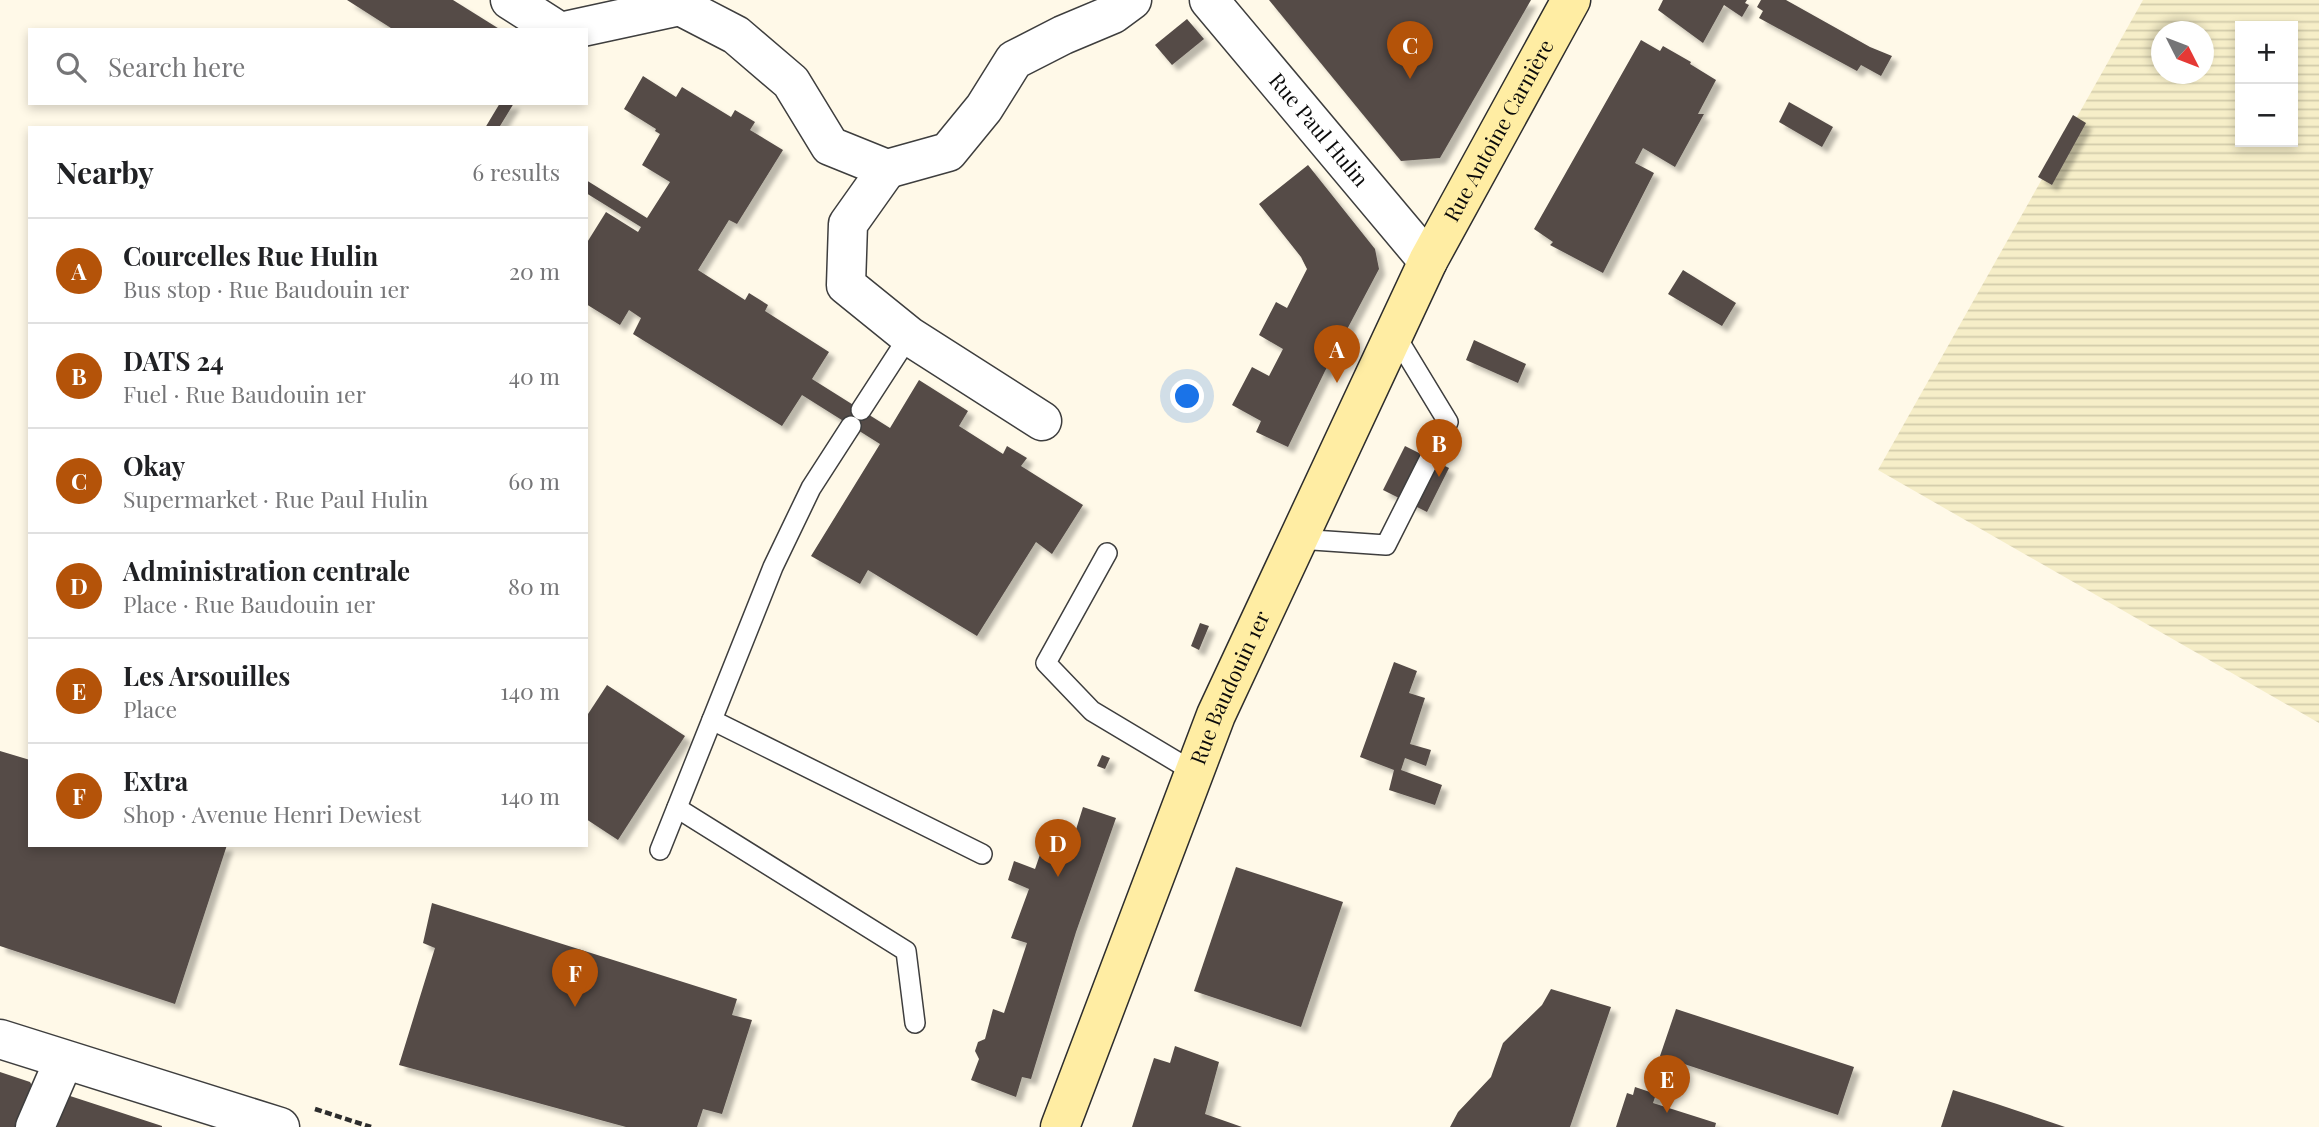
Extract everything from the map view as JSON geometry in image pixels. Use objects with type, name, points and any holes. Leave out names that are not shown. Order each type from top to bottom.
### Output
[{"type":"main road","name":"Rue Antoine Carnière","points":[[1428,261],[1571,0]]},
{"type":"main road","name":"Rue Baudouin 1er","points":[[1060,1127],[1216,715],[1428,261]]},
{"type":"street","points":[[510,0],[553,28]]},
{"type":"street","points":[[577,28],[678,3],[736,35],[792,82],[830,146],[887,169],[948,152],[984,108],[1014,60],[1113,14],[1132,0]]},
{"type":"street","name":"Rue Paul Hulin","points":[[1209,0],[1428,261]]},
{"type":"street","points":[[887,169],[848,224],[846,285],[909,336],[1042,421]]},
{"type":"street","points":[[0,1039],[279,1127]]},
{"type":"street","points":[[35,1127],[64,1060]]},
{"type":"lane","points":[[1298,539],[1386,545],[1448,422],[1394,333]]},
{"type":"lane","points":[[660,850],[773,567],[811,488],[909,336]]},
{"type":"lane","points":[[1107,553],[1046,663],[1093,711],[1195,772]]},
{"type":"lane","points":[[712,720],[982,854]]},
{"type":"lane","points":[[677,808],[906,951],[915,1023]]},
{"type":"shaded area","points":[[2143,0],[2319,0],[2319,723],[1878,470]]},
{"type":"building","points":[[347,0],[453,0],[498,28],[391,28]]},
{"type":"building","points":[[1269,0],[1531,0],[1440,158],[1401,161]]},
{"type":"building","points":[[1663,0],[1747,0],[1745,3],[1749,5],[1742,17],[1724,5],[1703,43],[1658,10]]},
{"type":"building","points":[[1761,0],[1786,0],[1870,47],[1892,56],[1881,76],[1861,65],[1857,71],[1759,18],[1763,11],[1757,7]]},
{"type":"building","points":[[1187,19],[1204,39],[1172,65],[1155,45]]},
{"type":"building","points":[[1641,40],[1660,51],[1663,46],[1716,80],[1698,114],[1704,114],[1675,167],[1643,148],[1635,163],[1654,173],[1603,273],[1550,245],[1553,242],[1534,229]]},
{"type":"building","points":[[643,76],[676,97],[682,87],[731,117],[735,110],[755,122],[750,130],[783,150],[737,224],[729,220],[698,270],[745,300],[749,293],[768,305],[765,311],[829,352],[812,379],[890,428],[919,380],[968,411],[959,426],[1003,454],[1007,446],[1027,458],[1021,466],[1083,505],[1052,554],[1036,542],[977,636],[868,570],[860,584],[811,556],[880,444],[802,395],[782,426],[633,334],[641,318],[629,310],[620,325],[588,305],[588,241],[606,212],[638,232],[641,227],[588,194],[588,181],[647,218],[670,182],[642,165],[660,134],[624,109]]},
{"type":"building","points":[[1789,102],[1833,127],[1822,147],[1779,122]]},
{"type":"building","points":[[499,105],[513,105],[500,126],[486,126]]},
{"type":"building","points":[[2073,115],[2086,123],[2052,185],[2038,177]]},
{"type":"building","points":[[1308,165],[1375,249],[1379,269],[1288,447],[1256,432],[1261,421],[1232,405],[1252,367],[1269,376],[1283,349],[1259,335],[1276,302],[1287,308],[1307,269],[1301,257],[1259,204]]},
{"type":"building","points":[[1683,270],[1736,303],[1722,326],[1668,294]]},
{"type":"building","points":[[1474,340],[1526,364],[1518,383],[1466,360]]},
{"type":"building","points":[[1405,446],[1449,468],[1427,512],[1383,490]]},
{"type":"building","points":[[1200,623],[1209,626],[1199,650],[1191,646]]},
{"type":"building","points":[[1394,662],[1417,671],[1409,693],[1425,698],[1410,744],[1431,750],[1426,766],[1405,758],[1401,770],[1442,785],[1435,805],[1389,790],[1394,770],[1360,757]]},
{"type":"building","points":[[607,685],[685,736],[618,840],[588,820],[588,714]]},
{"type":"building","points":[[0,751],[28,759],[28,847],[226,847],[175,1004],[0,946]]},
{"type":"building","points":[[1102,755],[1110,758],[1105,769],[1097,766]]},
{"type":"building","points":[[1083,807],[1116,818],[1076,932],[1031,1079],[1022,1077],[1016,1097],[971,1080],[979,1059],[975,1051],[978,1042],[985,1039],[993,1009],[1004,1013],[1027,943],[1011,938],[1029,889],[1008,880],[1014,861],[1035,869],[1044,843],[1069,852]]},
{"type":"building","points":[[1236,867],[1343,902],[1301,1027],[1194,991]]},
{"type":"building","points":[[432,903],[737,999],[732,1015],[752,1020],[722,1114],[703,1109],[697,1127],[626,1127],[399,1065],[435,948],[423,943]]},
{"type":"building","points":[[1551,989],[1611,1007],[1570,1127],[1450,1127],[1458,1112],[1491,1077],[1503,1043],[1542,1005]]},
{"type":"building","points":[[1676,1009],[1854,1067],[1838,1115],[1660,1056]]},
{"type":"building","points":[[1175,1046],[1219,1062],[1205,1114],[1242,1127],[1132,1127],[1154,1058],[1170,1063]]},
{"type":"building","points":[[0,1072],[30,1082],[37,1095],[24,1127],[0,1127]]},
{"type":"building","points":[[1635,1087],[1656,1094],[1653,1103],[1716,1123],[1715,1127],[1616,1127],[1627,1093],[1633,1095]]},
{"type":"building","points":[[1953,1090],[1997,1104],[2065,1127],[1941,1127]]},
{"type":"building","points":[[67,1095],[162,1126],[162,1127],[57,1127]]},
{"type":"place","name":"Okay","points":[[1410,79]]},
{"type":"place","name":"Courcelles Rue Hulin","points":[[1337,383]]},
{"type":"place","name":"DATS 24","points":[[1439,477]]},
{"type":"place","name":"Administration centrale","points":[[1058,877]]},
{"type":"place","name":"Extra","points":[[575,1007]]},
{"type":"place","name":"Les Arsouilles","points":[[1667,1113]]}]
